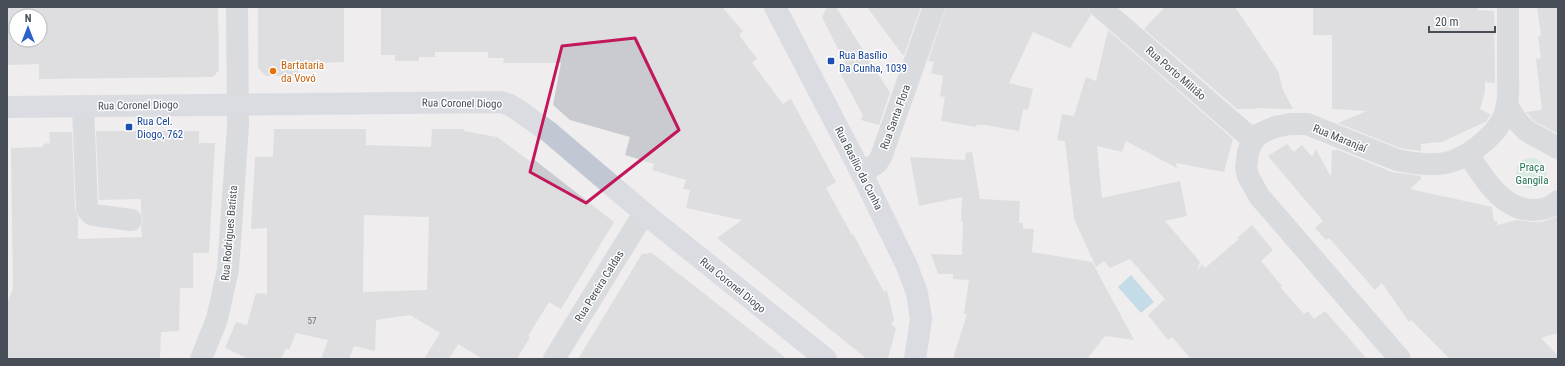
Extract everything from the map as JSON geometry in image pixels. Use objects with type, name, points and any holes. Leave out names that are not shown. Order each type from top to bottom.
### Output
[{"type":"street","name":"Rua Rodrigues Batista","points":[[201,359],[217,319],[228,269],[238,104],[237,7]]},
{"type":"street","name":"Rua Basílio da Cunha","points":[[775,7],[862,174],[907,266],[914,286],[921,319],[915,359]]},
{"type":"street","name":"Rua Santa Flora","points":[[862,174],[877,163],[881,157],[934,7]]},
{"type":"street","name":"Rua Porto Militão","points":[[1100,7],[1253,140]]},
{"type":"street","name":"Rua Maranjaí","points":[[1253,140],[1261,133],[1275,127],[1290,124],[1307,124],[1397,160],[1411,163],[1436,165],[1445,164],[1468,154],[1495,132],[1501,123],[1507,106],[1508,7]]},
{"type":"street","name":"Rua Coronel Diogo","points":[[7,107],[501,102],[510,105],[549,132],[644,213],[826,359]]},
{"type":"street","points":[[83,106],[87,209],[94,216],[131,220]]},
{"type":"street","points":[[1507,106],[1526,131],[1558,148]]},
{"type":"street","points":[[1253,140],[1248,152],[1246,168],[1248,176],[1259,196],[1400,359]]},
{"type":"street","points":[[1468,154],[1481,174],[1502,198],[1518,208],[1526,210],[1547,209],[1558,201]]},
{"type":"street","name":"Rua Pereira Caldas","points":[[554,359],[644,213]]},
{"type":"street","name":"Rua Basílio da Cunha","points":[[906,359],[919,337]]},
{"type":"highlighted area","points":[[635,38],[679,130],[586,203],[530,172],[562,46]]},
{"type":"green space","name":"Praça Gangila","points":[[1531,158],[1541,163],[1546,173],[1541,183],[1531,188],[1521,183],[1516,173],[1521,163]]},
{"type":"water","points":[[1131,275],[1154,302],[1141,313],[1118,287]]},
{"type":"building","points":[[7,7],[218,7],[219,70],[213,77],[39,79],[39,64],[7,65]]},
{"type":"building","points":[[258,7],[344,7],[344,62],[298,64],[298,76],[266,76],[258,68]]},
{"type":"building","points":[[381,7],[722,7],[743,31],[739,35],[757,59],[752,63],[783,104],[791,99],[836,182],[826,188],[884,292],[887,290],[894,320],[891,324],[896,328],[888,359],[867,359],[717,238],[742,220],[686,208],[690,190],[683,189],[686,180],[652,170],[654,164],[625,155],[630,137],[570,120],[553,105],[561,63],[503,63],[504,58],[488,58],[488,52],[435,52],[435,57],[419,57],[419,61],[395,61],[395,55],[381,55]]},
{"type":"building","points":[[827,7],[836,7],[890,93],[879,125],[861,120],[863,115],[838,69],[846,65],[822,17]]},
{"type":"building","points":[[867,7],[921,7],[904,55],[902,54]]},
{"type":"building","points":[[946,7],[1088,7],[1091,15],[1070,48],[1033,32],[1009,83],[1033,89],[1028,110],[1023,109],[1019,131],[985,125],[977,125],[976,127],[941,121],[945,97],[940,96],[943,76],[931,73],[934,62],[928,61]]},
{"type":"building","points":[[1165,7],[1235,7],[1278,71],[1283,90],[1293,109],[1237,109],[1144,29]]},
{"type":"building","points":[[1313,7],[1478,7],[1478,10],[1494,11],[1495,83],[1485,82],[1485,91],[1480,109],[1491,115],[1487,121],[1442,142],[1421,144],[1421,151],[1400,148],[1338,123],[1367,111],[1332,109],[1332,35],[1313,35]]},
{"type":"building","points":[[1537,7],[1558,7],[1558,134],[1534,121],[1526,112],[1542,110],[1536,59],[1541,58],[1538,37],[1541,36]]},
{"type":"building","points":[[1108,30],[1233,139],[1224,172],[1176,163],[1177,168],[1126,141],[1122,152],[1097,146],[1102,198],[1180,181],[1187,216],[1165,221],[1200,262],[1197,271],[1202,264],[1205,268],[1239,239],[1237,238],[1252,225],[1273,250],[1261,261],[1282,286],[1280,287],[1304,314],[1308,311],[1314,319],[1325,311],[1367,359],[1191,359],[1172,337],[1168,340],[1148,315],[1165,299],[1130,259],[1110,268],[1104,261],[1096,267],[1074,219],[1065,141],[1057,140],[1062,114],[1074,116],[1086,77],[1096,81]]},
{"type":"building","points":[[274,129],[366,129],[366,145],[431,147],[432,129],[464,129],[464,131],[497,137],[531,162],[532,158],[614,222],[561,309],[549,302],[528,336],[530,337],[517,359],[483,359],[458,344],[449,359],[424,359],[440,333],[410,315],[376,320],[375,351],[354,346],[349,359],[321,359],[328,340],[296,333],[289,350],[286,348],[281,359],[249,359],[225,348],[236,322],[247,325],[256,293],[267,294],[267,228],[251,229],[255,157],[273,157]],"holes":[[[364,215],[429,217],[427,290],[363,292]]]},
{"type":"building","points":[[96,131],[199,131],[199,143],[215,143],[209,253],[193,253],[193,288],[180,288],[179,331],[161,332],[160,359],[7,359],[7,304],[13,288],[11,148],[43,147],[43,144],[50,143],[49,132],[72,132],[75,209],[78,218],[78,239],[142,237],[141,227],[143,221],[141,213],[141,199],[99,200]]},
{"type":"building","points":[[1287,144],[1294,152],[1302,145],[1312,157],[1316,149],[1331,177],[1332,150],[1336,151],[1336,149],[1392,172],[1421,176],[1421,179],[1410,189],[1492,207],[1494,221],[1497,221],[1497,225],[1517,220],[1542,222],[1558,216],[1558,333],[1541,338],[1558,356],[1558,359],[1450,359],[1411,320],[1409,322],[1382,283],[1375,290],[1329,238],[1326,240],[1315,228],[1323,221],[1268,156]]},
{"type":"building","points":[[972,152],[980,199],[1020,201],[1019,223],[1023,223],[1023,229],[1034,229],[1032,252],[1092,262],[1134,340],[1105,336],[1087,359],[953,359],[967,314],[964,314],[969,280],[953,279],[953,274],[938,274],[931,254],[962,255],[962,197],[919,206],[910,157],[965,160],[966,153]]},
{"type":"building","points":[[652,253],[787,359],[578,359],[642,254]]},
{"type":"place","name":"Rua Basílio Da Cunha, 1039","points":[[831,61]]},
{"type":"place","name":"Bartataria da Vovó","points":[[273,71]]},
{"type":"place","name":"Rua Cel. Diogo, 762","points":[[129,127]]}]
